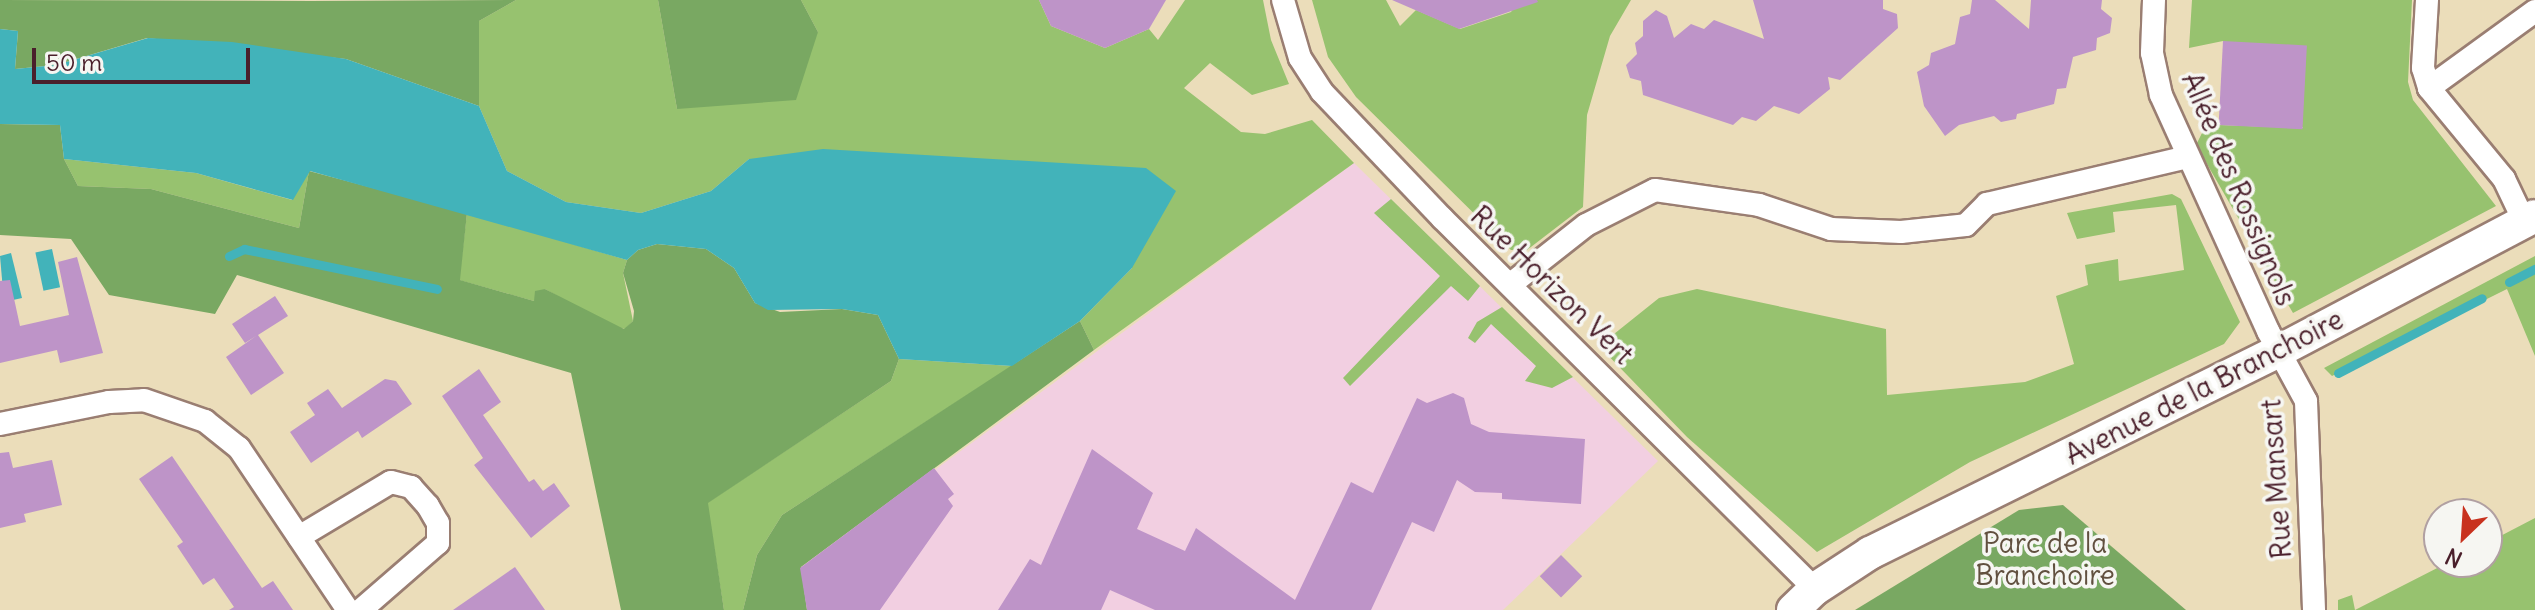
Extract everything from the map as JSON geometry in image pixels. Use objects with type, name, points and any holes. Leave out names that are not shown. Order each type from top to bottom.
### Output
[{"type":"main road","name":"Avenue de la Branchoire","points":[[1804,599],[1870,553],[2279,351],[2529,219]]},
{"type":"street","name":"Rue Horizon Vert","points":[[1283,0],[1300,58],[1322,92],[1511,284],[1804,599]]},
{"type":"street","name":"Allée des Rossignols","points":[[2154,0],[2152,53],[2161,95],[2279,351]]},
{"type":"street","points":[[2427,0],[2423,68],[2429,88],[2504,179],[2529,219]]},
{"type":"street","points":[[2429,88],[2535,11]]},
{"type":"street","points":[[1511,284],[1586,225],[1655,190],[1759,205],[1831,229],[1901,232],[1966,225],[1987,204],[2188,157]]},
{"type":"street","name":"Rue Mansart","points":[[2279,351],[2293,368],[2306,401],[2314,610]]},
{"type":"street","points":[[0,424],[109,402],[144,400],[175,408],[205,421],[239,448],[348,610]]},
{"type":"street","points":[[299,537],[391,482],[411,487],[428,506],[438,523],[438,543],[361,610]]},
{"type":"shaded area","points":[[1354,163],[1658,461],[1503,610],[807,610],[801,568]]},
{"type":"green space","points":[[0,0],[516,0],[479,21],[479,106],[346,59],[147,38],[56,65],[15,69],[18,31],[0,29]]},
{"type":"green space","points":[[516,0],[658,0],[677,109],[818,32],[801,0],[1039,0],[1051,26],[1105,48],[1149,29],[1158,40],[1185,0],[1263,0],[1271,40],[1289,84],[1252,95],[1210,63],[1184,88],[1241,132],[1265,134],[1312,120],[1354,163],[1094,350],[1080,321],[1132,268],[749,159],[711,191],[641,213],[566,202],[507,171],[479,106],[479,21]]},
{"type":"green space","points":[[658,0],[801,0],[818,32],[796,100],[677,109]]},
{"type":"green space","points":[[1312,0],[1386,0],[1400,26],[1416,10],[1460,29],[1511,12],[1519,0],[1631,0],[1610,36],[1587,115],[1583,207],[1527,250],[1511,250],[1356,97],[1328,57]]},
{"type":"green space","points":[[2192,0],[2412,0],[2408,82],[2413,100],[2496,206],[2293,313],[2196,145],[2203,131],[2219,125],[2303,128],[2223,41],[2189,48]]},
{"type":"green space","points":[[0,124],[60,125],[64,159],[78,186],[151,189],[299,228],[309,171],[467,213],[460,280],[534,301],[535,291],[545,289],[624,329],[633,321],[634,311],[623,273],[627,260],[638,250],[657,244],[706,249],[734,268],[755,303],[780,312],[842,309],[878,315],[899,359],[891,381],[708,503],[724,610],[621,610],[571,373],[237,275],[215,314],[109,295],[71,239],[0,235]]},
{"type":"green space","points":[[64,159],[196,173],[292,200],[309,171],[299,228],[151,189],[78,186]]},
{"type":"green space","points":[[2172,194],[2181,199],[2240,322],[2224,344],[1970,462],[1817,552],[1687,437],[1599,346],[1659,298],[1697,289],[1886,329],[1887,395],[2025,382],[2074,364],[2056,296],[2088,285],[2085,265],[2118,259],[2119,281],[2184,270],[2176,205],[2113,212],[2115,232],[2077,239],[2067,213]]},
{"type":"green space","points":[[1391,199],[1480,286],[1468,301],[1451,286],[1350,386],[1343,378],[1440,276],[1374,213]]},
{"type":"green space","points":[[467,213],[627,260],[623,273],[633,321],[625,329],[611,326],[545,289],[534,301],[459,280]]},
{"type":"green space","points":[[2535,256],[2535,356],[2507,289],[2332,376],[2324,368]]},
{"type":"green space","points":[[1502,307],[1573,377],[1552,388],[1525,381],[1536,366],[1491,324],[1475,343],[1468,338],[1477,322]]},
{"type":"green space","points":[[1080,321],[1094,350],[801,567],[807,610],[743,610],[757,555],[782,515]]},
{"type":"green space","points":[[899,359],[1012,366],[782,515],[757,555],[743,610],[724,610],[707,503],[891,381]]},
{"type":"green space","name":"Parc de la Branchoire","points":[[2063,505],[2186,610],[1855,610],[2019,510]]},
{"type":"green space","points":[[2535,518],[2535,610],[2355,610],[2423,575],[2423,578],[2503,578],[2503,535]]},
{"type":"green space","points":[[2352,595],[2355,610],[2338,610],[2338,600]]},
{"type":"water","points":[[0,29],[18,31],[15,69],[56,65],[148,38],[232,42],[346,59],[479,106],[507,171],[566,202],[641,213],[711,191],[749,159],[823,149],[1146,168],[1176,191],[1132,268],[1080,321],[1012,366],[899,359],[878,315],[842,309],[768,310],[755,303],[734,268],[706,249],[657,244],[638,250],[627,260],[310,171],[293,200],[196,173],[64,159],[60,125],[0,124]]},
{"type":"water","points":[[52,249],[60,287],[43,291],[35,253]]},
{"type":"water","points":[[11,253],[22,298],[4,302],[0,256]]},
{"type":"building","points":[[1039,0],[1166,0],[1149,29],[1105,48],[1051,26]]},
{"type":"building","points":[[1392,0],[1537,0],[1538,2],[1459,29]]},
{"type":"building","points":[[1753,0],[1883,0],[1883,9],[1897,14],[1898,28],[1840,80],[1828,77],[1830,89],[1799,114],[1774,106],[1756,121],[1742,117],[1733,125],[1643,95],[1641,81],[1630,78],[1626,65],[1637,54],[1635,43],[1643,36],[1643,21],[1656,10],[1667,16],[1674,38],[1691,24],[1704,29],[1714,20],[1764,39]]},
{"type":"building","points":[[1972,0],[1995,0],[2029,29],[2031,0],[2102,0],[2101,9],[2112,18],[2110,33],[2097,38],[2096,50],[2073,57],[2066,88],[2057,89],[2054,104],[2017,114],[2016,119],[2001,122],[1994,116],[1959,125],[1945,136],[1924,106],[1917,72],[1929,65],[1931,53],[1955,44],[1960,17],[1970,14]]},
{"type":"building","points":[[2223,41],[2307,45],[2302,129],[2219,125]]},
{"type":"building","points":[[77,257],[103,353],[60,363],[57,350],[0,363],[0,281],[10,280],[20,326],[69,315],[58,262]]},
{"type":"building","points":[[275,296],[288,316],[258,335],[284,373],[251,395],[226,357],[256,336],[245,343],[232,324]]},
{"type":"building","points":[[479,369],[501,402],[483,415],[529,482],[534,479],[543,491],[554,483],[570,506],[531,538],[474,465],[483,458],[442,396]]},
{"type":"building","points":[[385,379],[396,381],[412,404],[362,438],[358,431],[311,463],[290,432],[315,415],[307,403],[328,389],[342,408]]},
{"type":"building","points":[[1453,393],[1464,398],[1471,424],[1489,432],[1585,439],[1581,504],[1502,499],[1502,493],[1475,492],[1457,480],[1434,532],[1412,522],[1371,610],[1155,610],[1110,590],[1101,610],[998,610],[1030,559],[1041,565],[1092,449],[1153,493],[1137,529],[1185,551],[1196,528],[1295,600],[1351,482],[1373,493],[1417,398],[1427,403]]},
{"type":"building","points":[[9,452],[13,468],[52,460],[62,505],[24,514],[26,522],[0,528],[0,453]]},
{"type":"building","points":[[172,456],[262,588],[273,581],[293,610],[229,610],[234,607],[214,578],[203,585],[177,546],[183,542],[139,479]]},
{"type":"building","points":[[934,468],[954,494],[948,499],[953,506],[880,610],[807,610],[800,568]]},
{"type":"building","points":[[1561,555],[1582,576],[1561,597],[1540,576]]},
{"type":"building","points":[[515,567],[545,610],[453,610]]},
{"type":"waterway","points":[[229,256],[244,249],[437,289]]},
{"type":"waterway","points":[[2509,282],[2535,269]]},
{"type":"waterway","points":[[2338,373],[2482,298]]}]
